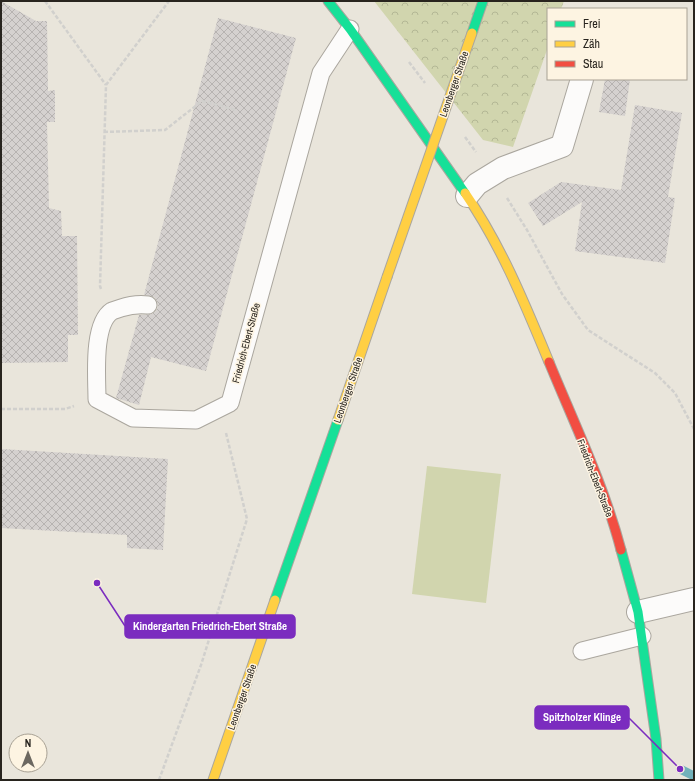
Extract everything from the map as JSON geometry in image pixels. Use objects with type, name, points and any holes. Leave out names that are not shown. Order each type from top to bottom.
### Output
[{"type":"street","name":"Friedrich-Ebert-Straße","points":[[328,1],[350,29],[467,196],[496,244],[525,303],[594,472],[616,531],[638,612],[656,739],[659,780]]},
{"type":"street","name":"Leonberger Straße","points":[[213,780],[484,1]]},
{"type":"street","points":[[467,196],[477,184],[503,168],[562,146],[582,80]]},
{"type":"street","points":[[638,612],[694,599]]},
{"type":"lane","name":"Friedrich-Ebert-Straße","points":[[97,399],[133,418],[196,420],[230,403],[321,73],[350,29]]},
{"type":"lane","points":[[97,399],[97,346],[101,326],[111,312],[126,306],[142,304],[148,305]]},
{"type":"lane","points":[[582,651],[642,636]]},
{"type":"path","points":[[45,1],[106,85]]},
{"type":"path","points":[[111,312],[100,286],[106,85],[169,1]]},
{"type":"path","points":[[406,59],[426,84]]},
{"type":"path","points":[[104,132],[165,130],[202,101],[236,110]]},
{"type":"path","points":[[464,136],[492,174],[527,230],[562,294],[588,330],[655,373],[675,393],[694,429]]},
{"type":"path","points":[[1,409],[65,409],[97,399]]},
{"type":"path","points":[[159,780],[201,665],[246,519],[220,408]]},
{"type":"green space","points":[[374,1],[564,1],[561,8],[547,8],[547,50],[513,147],[483,140]]},
{"type":"green space","points":[[427,466],[501,474],[486,603],[412,594]]},
{"type":"building","points":[[1,1],[36,21],[47,21],[48,91],[55,90],[55,122],[47,122],[49,208],[61,211],[62,236],[77,236],[78,335],[68,335],[68,362],[1,363]]},
{"type":"building","points":[[218,18],[296,38],[206,371],[151,357],[139,405],[116,398],[139,315],[152,314],[156,311],[158,306],[154,297],[144,295]]},
{"type":"building","points":[[605,80],[630,80],[625,116],[599,112]]},
{"type":"building","points":[[635,105],[682,113],[668,197],[675,198],[665,263],[575,251],[582,202],[543,226],[528,203],[561,182],[621,190]]},
{"type":"building","points":[[1,449],[168,459],[163,550],[127,548],[127,535],[1,528]]},
{"type":"waterway","points":[[680,769],[694,776]]},
{"type":"traffic: fast","points":[[328,1],[350,29],[465,193]]},
{"type":"traffic: fast","points":[[472,33],[483,1]]},
{"type":"traffic: fast","points":[[275,600],[338,420]]},
{"type":"traffic: fast","points":[[621,550],[638,612],[656,739],[659,780]]},
{"type":"traffic: slow","points":[[387,277],[472,33]]},
{"type":"traffic: slow","points":[[465,193],[490,233],[512,275],[549,362]]},
{"type":"traffic: slow","points":[[338,420],[387,277]]},
{"type":"traffic: slow","points":[[213,780],[275,600]]},
{"type":"traffic: jam","points":[[549,362],[597,478],[621,550]]},
{"type":"place","name":"Kindergarten Friedrich-Ebert Straße","points":[[97,583]]},
{"type":"place","name":"Spitzholzer Klinge","points":[[680,769]]}]
